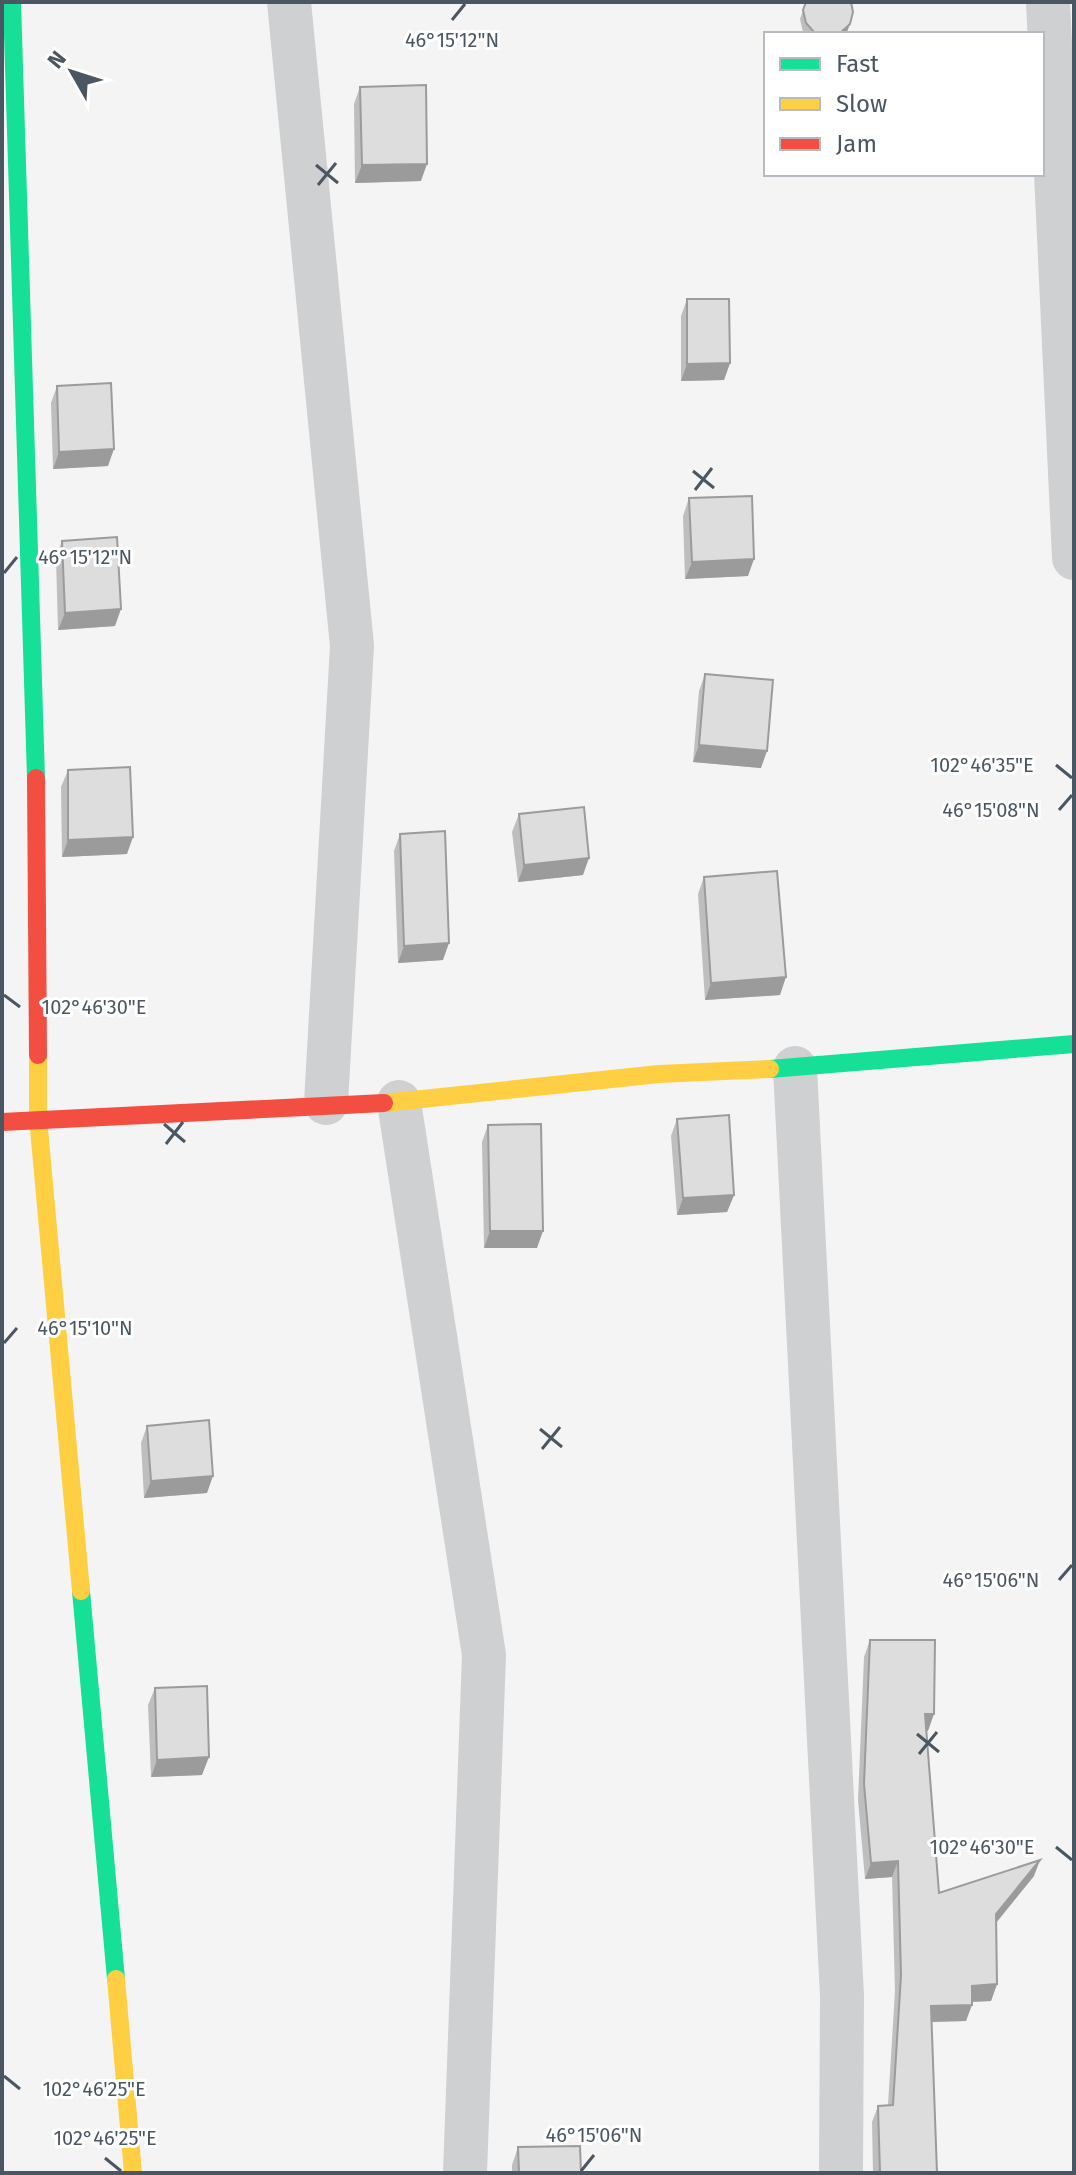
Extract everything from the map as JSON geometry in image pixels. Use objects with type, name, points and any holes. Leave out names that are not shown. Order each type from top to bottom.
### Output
[{"type":"street","points":[[12,2],[36,707],[38,1118],[133,2173]]},
{"type":"street","points":[[289,2],[352,646],[326,1103]]},
{"type":"street","points":[[1048,2],[1074,558]]},
{"type":"street","points":[[2,1122],[326,1103],[399,1102],[659,1074],[795,1068],[1074,1044]]},
{"type":"street","points":[[795,1068],[842,1996],[841,2173]]},
{"type":"street","points":[[399,1102],[484,1655],[465,2173]]},
{"type":"building","points":[[806,2],[851,2],[853,12],[850,24],[841,32],[814,32],[806,23],[803,10]]},
{"type":"building","points":[[426,85],[427,164],[362,165],[360,87]]},
{"type":"building","points":[[687,299],[729,299],[730,363],[687,364]]},
{"type":"building","points":[[111,383],[114,449],[59,452],[57,386]]},
{"type":"building","points":[[752,496],[754,559],[692,562],[689,498]]},
{"type":"building","points":[[117,537],[121,609],[65,613],[62,541]]},
{"type":"building","points":[[705,674],[773,680],[767,751],[699,745]]},
{"type":"building","points":[[130,767],[133,837],[68,840],[68,770]]},
{"type":"building","points":[[584,807],[589,858],[524,865],[519,814]]},
{"type":"building","points":[[445,831],[449,943],[404,946],[400,834]]},
{"type":"building","points":[[777,871],[786,977],[711,983],[704,877]]},
{"type":"building","points":[[729,1115],[734,1195],[683,1198],[677,1119]]},
{"type":"building","points":[[541,1124],[543,1231],[490,1231],[488,1125]]},
{"type":"building","points":[[209,1420],[213,1476],[151,1481],[147,1426]]},
{"type":"building","points":[[870,1640],[935,1640],[934,1714],[925,1714],[939,1893],[1040,1860],[996,1914],[997,1984],[972,1986],[972,2005],[931,2006],[937,2173],[880,2173],[878,2106],[893,2105],[901,1975],[898,1861],[871,1863],[864,1784]]},
{"type":"building","points":[[207,1686],[209,1757],[157,1760],[155,1688]]},
{"type":"building","points":[[580,2146],[581,2173],[519,2173],[518,2147]]},
{"type":"traffic: fast","points":[[12,2],[36,778]]},
{"type":"traffic: fast","points":[[770,1069],[1074,1044]]},
{"type":"traffic: fast","points":[[81,1591],[116,1979]]},
{"type":"traffic: slow","points":[[38,1055],[38,1118],[81,1591]]},
{"type":"traffic: slow","points":[[384,1103],[659,1074],[770,1069]]},
{"type":"traffic: slow","points":[[116,1979],[133,2173]]},
{"type":"traffic: jam","points":[[36,778],[38,1055]]},
{"type":"traffic: jam","points":[[2,1122],[384,1103]]}]
